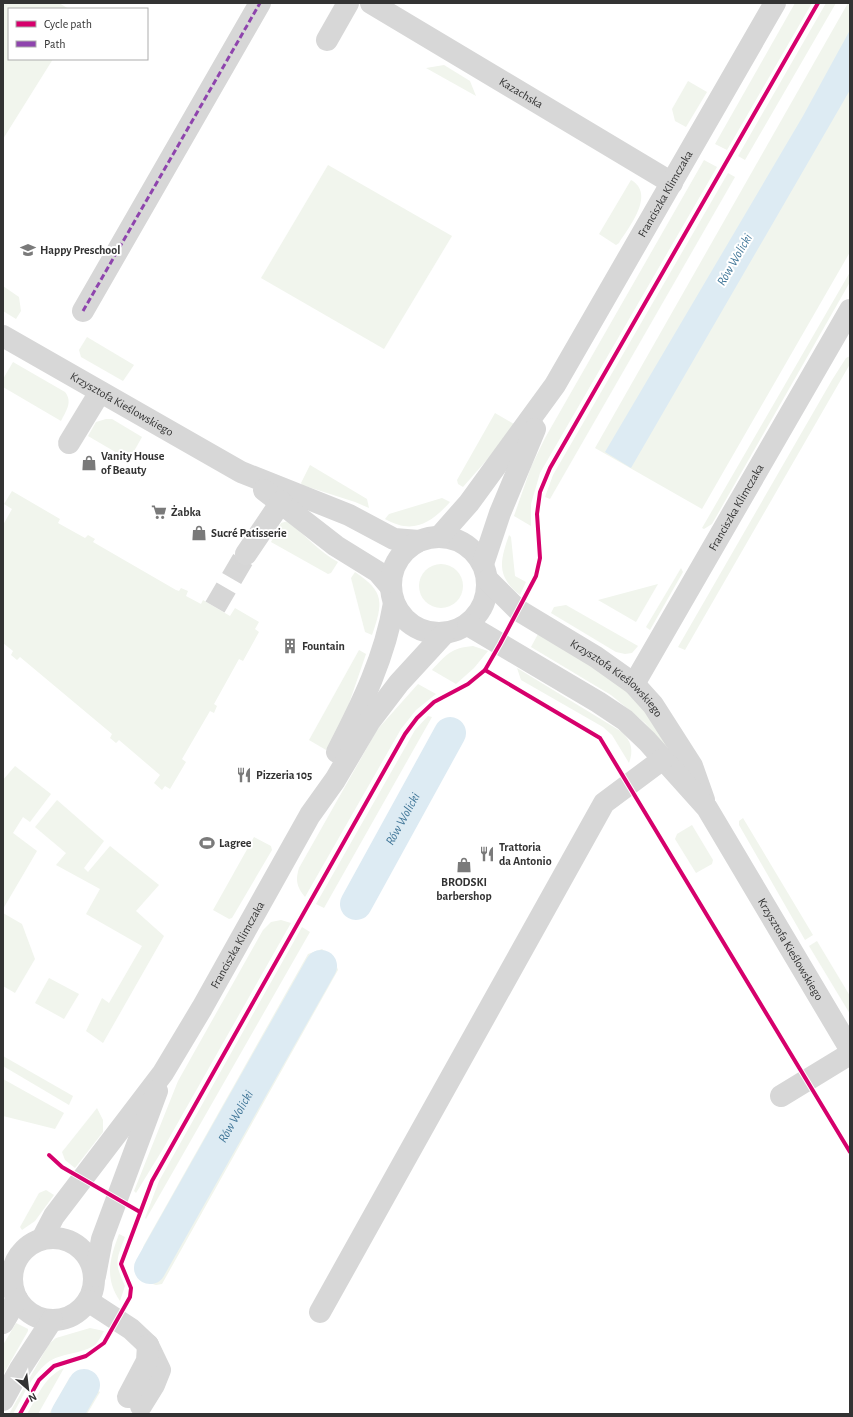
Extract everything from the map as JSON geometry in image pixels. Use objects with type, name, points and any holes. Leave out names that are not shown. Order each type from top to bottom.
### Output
[{"type":"street","points":[[82,311],[260,3]]},
{"type":"street","points":[[327,40],[348,3]]},
{"type":"street","name":"Kazachska","points":[[371,3],[672,183]]},
{"type":"street","name":"Franciszka Klimczaka","points":[[485,572],[520,461],[555,385],[775,3]]},
{"type":"street","name":"Franciszka Klimczaka","points":[[634,684],[849,314]]},
{"type":"street","name":"Krzysztofa Kieślowskiego","points":[[3,336],[241,472],[336,546],[378,572],[392,595]]},
{"type":"street","name":"Franciszka Klimczaka","points":[[429,539],[469,503],[555,385]]},
{"type":"street","points":[[70,443],[100,392]]},
{"type":"street","name":"Krzysztofa Kieślowskiego","points":[[241,472],[349,515],[394,539],[429,539]]},
{"type":"street","points":[[246,554],[281,502]]},
{"type":"street","points":[[429,539],[457,540],[472,550],[485,572],[486,597],[479,613],[468,625],[444,634],[423,631],[405,620],[392,595],[392,572],[398,560],[407,549],[429,539]]},
{"type":"street","name":"Krzysztofa Kieślowskiego","points":[[485,572],[518,610],[596,657],[634,684],[653,705],[692,766],[707,808],[850,1049]]},
{"type":"street","name":"Franciszka Klimczaka","points":[[310,815],[325,774],[380,660],[390,626],[392,595]]},
{"type":"street","name":"Krzysztofa Kieślowskiego","points":[[468,625],[598,702],[625,720],[647,741],[707,808]]},
{"type":"street","name":"Franciszka Klimczaka","points":[[42,1239],[54,1216],[127,1111],[163,1073],[202,1008],[310,815],[335,780],[370,721],[399,683],[444,634]]},
{"type":"street","points":[[320,1312],[604,803],[663,759]]},
{"type":"street","points":[[781,1096],[850,1054]]},
{"type":"street","name":"Franciszka Klimczaka","points":[[95,1277],[102,1239],[147,1123],[163,1073]]},
{"type":"street","points":[[54,1237],[67,1239],[78,1245],[86,1254],[92,1265],[95,1277],[93,1289],[88,1301],[79,1311],[66,1318],[52,1320],[38,1317],[26,1310],[17,1299],[12,1288],[11,1275],[14,1263],[21,1252],[30,1244],[42,1239],[54,1237]]},
{"type":"street","points":[[3,1323],[17,1299]]},
{"type":"street","points":[[88,1301],[131,1329],[148,1345],[160,1370],[154,1385],[135,1402]]},
{"type":"street","points":[[3,1400],[20,1369],[52,1320]]},
{"type":"shaded area","points":[[3,3],[59,3],[67,8],[8,8],[8,60],[52,60],[3,139]]},
{"type":"shaded area","points":[[795,3],[812,3],[727,150],[715,144]]},
{"type":"shaded area","points":[[826,3],[836,3],[745,160],[738,156]]},
{"type":"shaded area","points":[[848,3],[850,3],[850,252],[702,509],[595,448]]},
{"type":"shaded area","points":[[444,65],[470,81],[476,96],[426,68]]},
{"type":"shaded area","points":[[688,81],[707,92],[686,127],[675,121],[672,109]]},
{"type":"shaded area","points":[[704,160],[717,167],[540,473],[531,504],[531,526],[514,516],[531,467],[545,438]]},
{"type":"shaded area","points":[[328,165],[452,236],[384,349],[261,278]]},
{"type":"shaded area","points":[[728,173],[735,177],[550,499],[545,497],[553,475]]},
{"type":"shaded area","points":[[631,180],[638,186],[641,194],[641,202],[634,220],[619,243],[616,245],[599,234]]},
{"type":"shaded area","points":[[850,272],[850,282],[712,524],[704,529],[702,528]]},
{"type":"shaded area","points":[[3,286],[19,297],[21,311],[16,319],[3,311]]},
{"type":"shaded area","points":[[87,337],[134,365],[123,381],[81,357],[79,350]]},
{"type":"shaded area","points":[[850,356],[850,364],[685,650],[678,647],[832,380],[846,358]]},
{"type":"shaded area","points":[[13,362],[65,392],[69,403],[61,421],[3,387],[3,379]]},
{"type":"shaded area","points":[[495,413],[514,424],[500,445],[463,487],[458,484],[457,480]]},
{"type":"shaded area","points":[[112,419],[142,437],[129,460],[88,436],[96,422]]},
{"type":"shaded area","points":[[310,465],[367,499],[369,508],[302,485],[301,483]]},
{"type":"shaded area","points":[[12,491],[60,519],[58,523],[85,538],[88,535],[95,539],[93,542],[176,590],[179,591],[181,588],[188,591],[186,596],[201,604],[203,600],[230,616],[235,608],[259,622],[255,629],[259,632],[243,661],[239,659],[214,704],[217,706],[214,713],[210,711],[182,759],[186,762],[170,789],[165,786],[162,790],[154,783],[160,775],[119,740],[116,743],[110,738],[112,734],[20,657],[17,660],[11,655],[13,651],[3,643],[3,525],[12,509],[4,504]]},
{"type":"shaded area","points":[[442,498],[450,502],[436,516],[421,524],[404,526],[395,524],[385,519],[389,514]]},
{"type":"shaded area","points":[[288,521],[318,548],[338,562],[331,573],[328,574],[271,542],[281,523]]},
{"type":"shaded area","points":[[509,535],[511,537],[515,576],[526,582],[520,595],[507,581],[502,568],[502,560]]},
{"type":"shaded area","points":[[437,564],[445,564],[450,565],[457,570],[462,577],[462,595],[457,602],[450,607],[437,608],[429,605],[422,598],[419,590],[419,582],[422,574],[429,567]]},
{"type":"shaded area","points":[[681,568],[683,572],[650,630],[646,627]]},
{"type":"shaded area","points":[[355,572],[372,586],[379,599],[378,614],[372,635],[365,632],[351,578]]},
{"type":"shaded area","points":[[658,584],[636,622],[598,600]]},
{"type":"shaded area","points":[[566,605],[638,646],[632,653],[625,654],[616,652],[551,613],[554,607]]},
{"type":"shaded area","points":[[538,634],[584,661],[628,692],[655,722],[669,751],[645,723],[611,695],[531,647]]},
{"type":"shaded area","points":[[473,646],[488,651],[474,668],[456,684],[432,670],[454,650]]},
{"type":"shaded area","points":[[359,650],[366,654],[342,724],[326,750],[309,740]]},
{"type":"shaded area","points":[[517,668],[622,732],[628,739],[631,746],[631,758],[629,763],[612,735],[603,727],[521,680]]},
{"type":"shaded area","points":[[418,684],[436,694],[416,710],[401,729],[305,897],[298,884],[297,877],[299,868],[377,730]]},
{"type":"shaded area","points":[[428,716],[432,717],[324,908],[316,904],[415,730]]},
{"type":"shaded area","points":[[15,766],[51,794],[30,822],[23,817],[13,833],[37,851],[3,909],[3,780]]},
{"type":"shaded area","points":[[57,800],[104,841],[84,868],[88,872],[110,846],[159,885],[136,911],[164,936],[103,1043],[86,1031],[102,998],[109,1003],[142,946],[86,914],[100,889],[56,865],[66,853],[35,827]]},
{"type":"shaded area","points":[[743,818],[813,935],[805,940],[739,825],[739,821]]},
{"type":"shaded area","points":[[692,825],[713,860],[712,864],[696,873],[675,839],[677,834]]},
{"type":"shaded area","points":[[254,837],[271,846],[272,850],[232,918],[229,919],[213,910]]},
{"type":"shaded area","points":[[3,913],[22,924],[35,959],[15,993],[3,986]]},
{"type":"shaded area","points":[[281,920],[291,923],[163,1149],[136,1193],[134,1191],[178,1081],[263,930],[271,922]]},
{"type":"shaded area","points":[[302,927],[310,932],[146,1219],[145,1218],[159,1181]]},
{"type":"shaded area","points":[[817,941],[850,996],[850,1014],[809,946]]},
{"type":"shaded area","points":[[322,949],[334,958],[338,970],[162,1284],[156,1285],[146,1282],[138,1261],[144,1245],[308,954]]},
{"type":"shaded area","points":[[49,978],[79,994],[64,1019],[35,1003]]},
{"type":"shaded area","points":[[3,1056],[73,1096],[69,1105],[3,1066]]},
{"type":"shaded area","points":[[3,1079],[64,1113],[55,1129],[3,1116]]},
{"type":"shaded area","points":[[97,1108],[103,1120],[103,1132],[75,1168],[65,1160],[62,1152]]},
{"type":"shaded area","points":[[46,1190],[54,1195],[35,1221],[22,1230],[20,1227],[39,1193]]},
{"type":"shaded area","points":[[119,1234],[125,1237],[118,1257],[119,1272],[125,1286],[120,1301],[115,1293],[110,1276],[111,1260]]},
{"type":"shaded area","points":[[16,1323],[28,1329],[28,1331],[3,1375],[3,1345]]},
{"type":"shaded area","points":[[90,1328],[104,1331],[96,1344],[90,1348],[53,1359],[47,1363],[32,1380],[13,1414],[9,1414],[49,1344],[56,1338]]},
{"type":"shaded area","points":[[64,1368],[38,1414],[27,1414],[46,1382]]},
{"type":"shaded area","points":[[70,1377],[100,1392],[87,1414],[49,1414]]},
{"type":"water","points":[[850,30],[850,90],[631,468],[605,452],[803,116]]},
{"type":"waterway","name":"Rów Wolicki","points":[[356,904],[450,733]]},
{"type":"waterway","name":"Rów Wolicki","points":[[150,1268],[321,966]]},
{"type":"waterway","name":"Rów Wolicki","points":[[67,1414],[84,1385]]},
{"type":"tunnel","points":[[215,607],[246,554]]},
{"type":"marked path","points":[[83,311],[260,3]]},
{"type":"cycle path","points":[[20,1414],[39,1380],[54,1366],[86,1356],[104,1343],[130,1297],[131,1288],[121,1264],[152,1181],[405,734],[417,718],[434,702],[468,684],[485,670],[500,644],[536,576],[540,558],[537,514],[540,492],[550,468],[818,3]]},
{"type":"cycle path","points":[[485,670],[600,738],[850,1152]]},
{"type":"cycle path","points":[[49,1155],[62,1167],[140,1212]]},
{"type":"place","name":"Happy Preschool","points":[[28,250]]},
{"type":"place","name":"Vanity House of Beauty","points":[[89,463]]},
{"type":"place","name":"Żabka","points":[[159,512]]},
{"type":"place","name":"Sucré Patisserie","points":[[199,533]]},
{"type":"place","name":"Fountain","points":[[290,646]]},
{"type":"place","name":"Pizzeria 105","points":[[244,775]]},
{"type":"place","name":"Lagree","points":[[207,843]]},
{"type":"place","name":"Trattoria da Antonio","points":[[487,854]]},
{"type":"place","name":"BRODSKI barbershop","points":[[464,865]]}]
